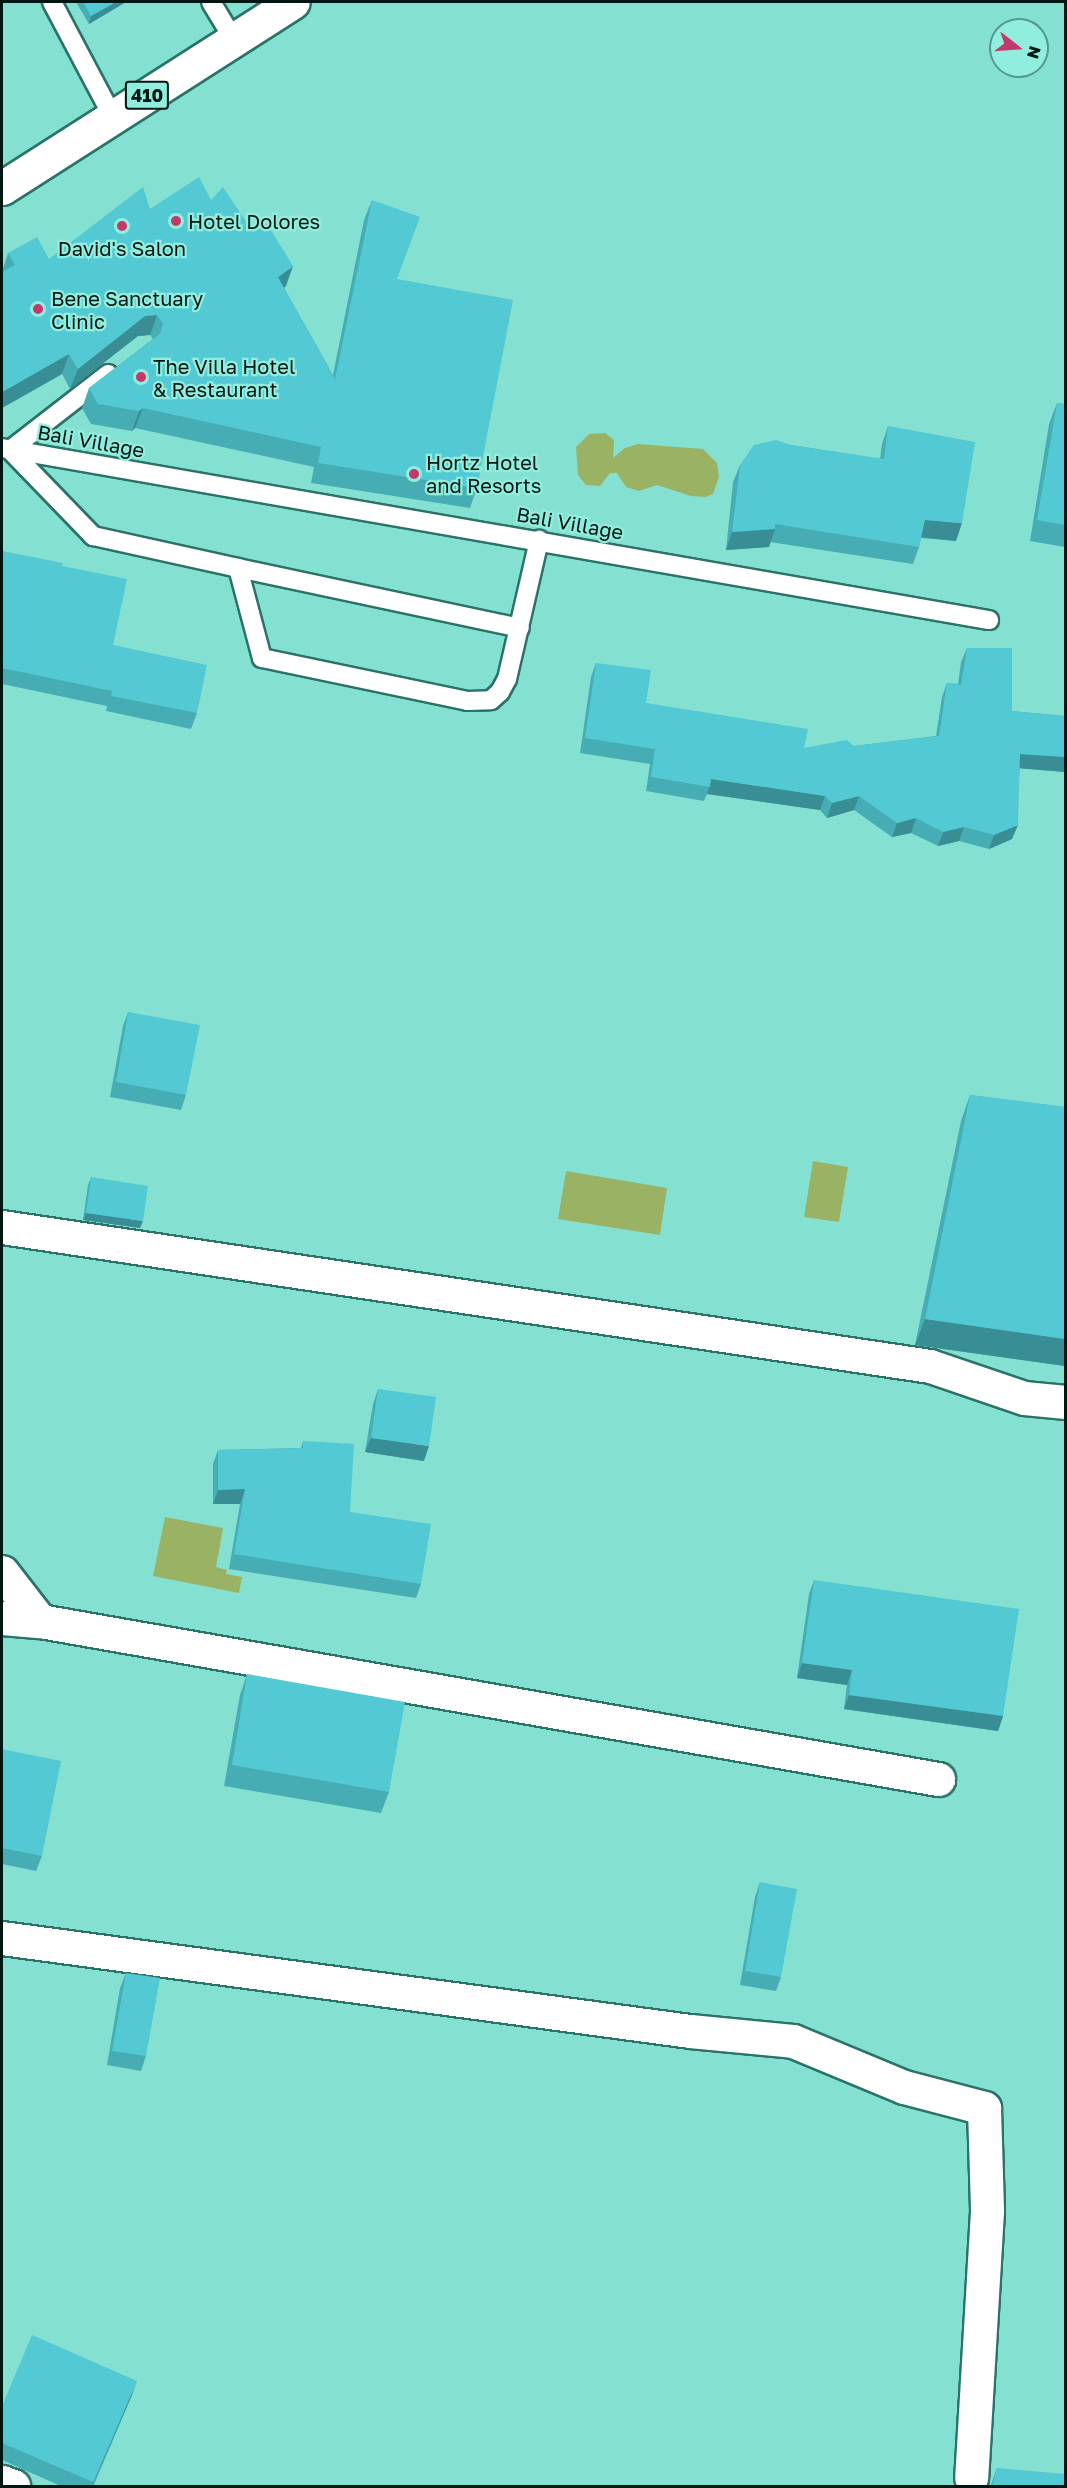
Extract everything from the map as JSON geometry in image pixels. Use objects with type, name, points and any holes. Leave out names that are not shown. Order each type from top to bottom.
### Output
[{"type":"street","name":"410","points":[[2,188],[293,2]]},
{"type":"street","points":[[2,1227],[919,1364],[1024,1398],[1065,1402]]},
{"type":"street","points":[[2,1572],[40,1621]]},
{"type":"street","points":[[2,1618],[40,1621],[938,1779]]},
{"type":"street","points":[[2,1938],[690,2031],[793,2042],[904,2087],[984,2108],[987,2211],[971,2478]]},
{"type":"street","points":[[2,2482],[13,2487]]},
{"type":"lane","points":[[52,2],[113,117]]},
{"type":"lane","points":[[211,2],[234,40]]},
{"type":"lane","points":[[118,366],[6,449],[93,536],[519,628]]},
{"type":"lane","name":"Bali Village","points":[[6,449],[989,620]]},
{"type":"lane","points":[[238,568],[262,658],[480,702],[491,700],[501,692],[507,679],[539,540]]},
{"type":"shaded area","points":[[605,433],[614,440],[613,458],[625,448],[638,444],[703,449],[717,463],[719,477],[713,494],[705,497],[691,496],[657,485],[639,491],[626,487],[617,473],[610,473],[600,486],[586,485],[578,475],[576,447],[589,434]]},
{"type":"shaded area","points":[[813,1161],[848,1167],[839,1222],[804,1217]]},
{"type":"shaded area","points":[[566,1171],[667,1188],[660,1235],[558,1219]]},
{"type":"shaded area","points":[[165,1517],[223,1528],[216,1567],[227,1570],[226,1574],[242,1577],[239,1593],[153,1576]]},
{"type":"building","points":[[83,2],[116,2],[91,16]]},
{"type":"building","points":[[199,177],[211,200],[223,187],[253,232],[267,224],[293,266],[278,277],[335,379],[372,200],[420,217],[397,279],[513,300],[477,488],[318,463],[321,447],[143,408],[139,411],[98,404],[89,388],[160,334],[163,324],[157,315],[145,316],[78,369],[69,354],[4,391],[2,386],[2,272],[15,265],[8,253],[37,237],[49,259],[143,187],[150,209]]},
{"type":"building","points":[[1057,403],[1065,404],[1065,525],[1037,520]]},
{"type":"building","points":[[888,426],[975,442],[962,523],[925,520],[919,547],[775,524],[775,529],[732,532],[740,465],[754,445],[776,440],[791,445],[884,459]]},
{"type":"building","points":[[2,551],[127,579],[113,645],[207,665],[197,713],[111,696],[112,691],[2,668]]},
{"type":"building","points":[[967,648],[1012,648],[1012,711],[1065,716],[1065,757],[1020,754],[1018,825],[994,835],[964,827],[943,832],[916,818],[897,823],[859,796],[832,803],[825,796],[711,779],[710,787],[651,777],[655,749],[585,738],[596,663],[651,670],[646,703],[808,729],[804,748],[847,740],[854,746],[939,736],[947,683],[961,685]]},
{"type":"building","points":[[128,1012],[200,1025],[186,1095],[116,1082]]},
{"type":"building","points":[[970,1095],[1065,1107],[1065,1339],[925,1319]]},
{"type":"building","points":[[91,1177],[148,1186],[143,1221],[86,1213]]},
{"type":"building","points":[[378,1389],[436,1397],[429,1446],[371,1438]]},
{"type":"building","points":[[303,1441],[354,1444],[350,1512],[431,1524],[421,1584],[234,1554],[245,1489],[218,1490],[218,1450],[303,1448]]},
{"type":"building","points":[[814,1580],[1019,1609],[1003,1716],[849,1695],[852,1670],[802,1663]]},
{"type":"building","points":[[247,1674],[405,1702],[389,1792],[232,1765]]},
{"type":"building","points":[[2,1749],[61,1761],[42,1856],[2,1848]]},
{"type":"building","points":[[760,1882],[797,1889],[781,1977],[745,1971]]},
{"type":"building","points":[[126,1973],[160,1978],[146,2056],[112,2051]]},
{"type":"building","points":[[32,2335],[137,2381],[93,2482],[2,2443],[2,2406]]},
{"type":"building","points":[[997,2468],[1065,2474],[1065,2487],[992,2487]]},
{"type":"place","name":"Hotel Dolores","points":[[176,221]]},
{"type":"place","name":"David's Salon","points":[[122,226]]},
{"type":"place","name":"Bene Sanctuary Clinic","points":[[38,309]]},
{"type":"place","name":"The Villa Hotel & Restaurant","points":[[141,377]]},
{"type":"place","name":"Hortz Hotel and Resorts","points":[[414,474]]}]
